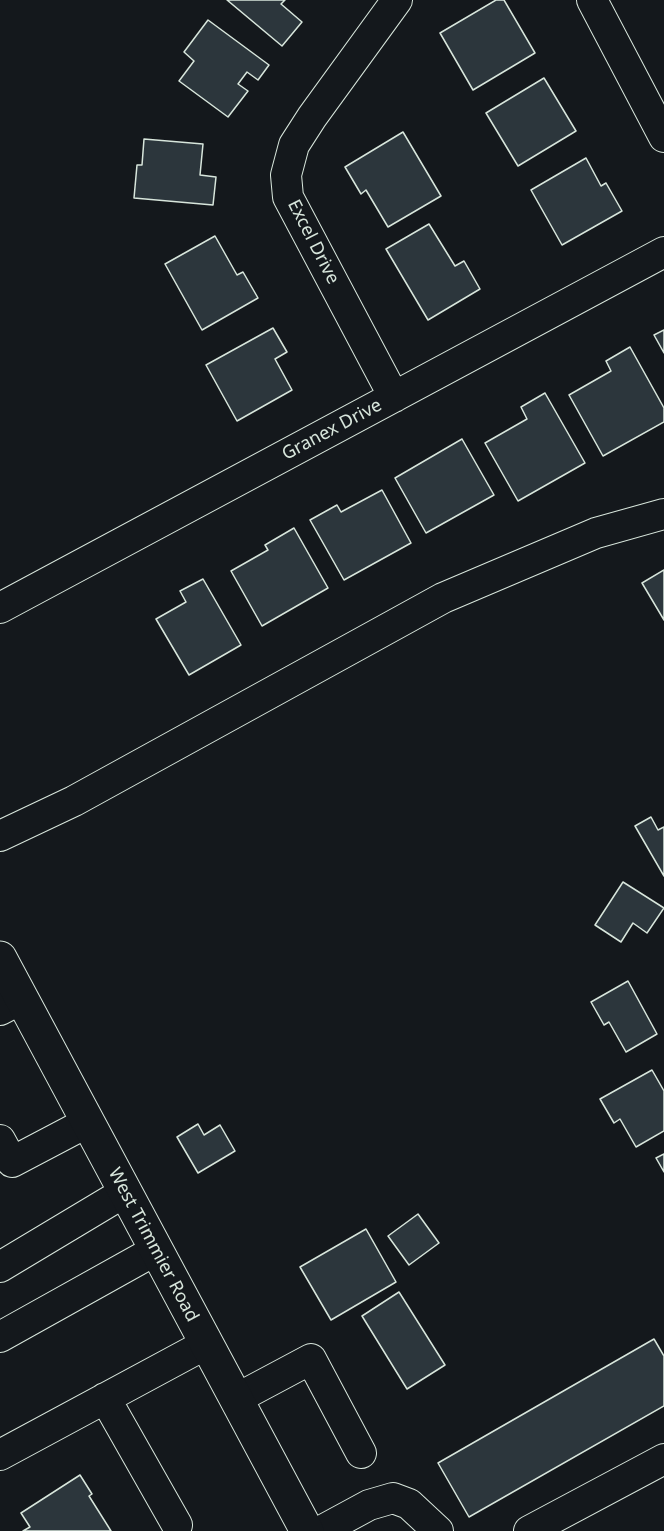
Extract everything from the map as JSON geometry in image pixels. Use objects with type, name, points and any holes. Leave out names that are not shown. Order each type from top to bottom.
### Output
[{"type":"main road","name":"West Trimmier Road","points":[[0,958],[11,1004],[88,1122],[307,1531]]},
{"type":"street","name":"Excel Drive","points":[[394,397],[288,197],[286,175],[294,145],[397,0]]},
{"type":"street","points":[[592,0],[664,137]]},
{"type":"street","name":"Granex Drive","points":[[0,608],[664,252]]},
{"type":"street","points":[[0,836],[74,801],[443,598],[596,532],[664,514]]},
{"type":"street","points":[[0,1140],[12,1162],[88,1122]]},
{"type":"street","points":[[0,1267],[125,1192]]},
{"type":"street","points":[[0,1337],[156,1250]]},
{"type":"street","points":[[0,1455],[206,1344]]},
{"type":"street","points":[[236,1399],[311,1359],[362,1453]]},
{"type":"street","points":[[105,1398],[177,1525]]},
{"type":"street","points":[[529,1531],[664,1459]]},
{"type":"street","points":[[321,1531],[369,1505],[393,1498],[409,1504],[438,1531]]},
{"type":"building","points":[[227,0],[285,0],[281,4],[302,22],[282,46]]},
{"type":"building","points":[[496,0],[504,0],[535,53],[473,90],[440,33]]},
{"type":"building","points":[[208,20],[269,65],[258,80],[247,72],[238,84],[248,91],[228,117],[179,81],[194,61],[184,52]]},
{"type":"building","points":[[544,78],[576,131],[518,166],[486,113]]},
{"type":"building","points":[[403,132],[441,196],[388,227],[366,190],[361,194],[345,167]]},
{"type":"building","points":[[144,139],[203,144],[200,175],[216,177],[213,205],[134,198],[137,165],[142,165]]},
{"type":"building","points":[[586,158],[601,186],[606,183],[622,211],[562,245],[531,190]]},
{"type":"building","points":[[429,224],[455,266],[464,261],[480,289],[428,320],[386,249]]},
{"type":"building","points":[[215,236],[237,275],[243,272],[258,298],[202,330],[165,264]]},
{"type":"building","points":[[273,328],[287,352],[275,359],[292,390],[237,421],[206,365]]},
{"type":"building","points":[[664,330],[664,353],[654,335]]},
{"type":"building","points":[[630,347],[664,408],[664,422],[603,456],[569,395],[611,371],[606,361]]},
{"type":"building","points":[[545,393],[585,463],[518,501],[485,443],[527,419],[521,407]]},
{"type":"building","points":[[462,439],[494,495],[426,533],[395,478]]},
{"type":"building","points":[[382,490],[411,543],[344,580],[310,520],[337,505],[341,512]]},
{"type":"building","points":[[294,528],[328,588],[262,626],[231,571],[268,550],[265,545]]},
{"type":"building","points":[[664,570],[664,620],[642,583]]},
{"type":"building","points":[[203,579],[241,645],[189,675],[156,619],[186,602],[180,591]]},
{"type":"building","points":[[651,817],[658,830],[664,827],[664,876],[635,826]]},
{"type":"building","points":[[623,882],[664,908],[647,933],[633,923],[621,942],[595,925]]},
{"type":"building","points":[[628,981],[657,1034],[626,1052],[609,1022],[604,1025],[591,1002]]},
{"type":"building","points":[[652,1070],[664,1091],[664,1131],[636,1147],[620,1119],[614,1123],[600,1099]]},
{"type":"building","points":[[198,1124],[204,1135],[220,1125],[235,1151],[198,1173],[177,1137]]},
{"type":"building","points":[[664,1154],[664,1172],[656,1158]]},
{"type":"building","points":[[418,1214],[439,1243],[409,1265],[388,1236]]},
{"type":"building","points":[[366,1229],[396,1282],[331,1320],[300,1267]]},
{"type":"building","points":[[399,1292],[445,1365],[407,1389],[362,1316]]},
{"type":"building","points":[[654,1339],[664,1356],[664,1406],[469,1517],[438,1463]]},
{"type":"building","points":[[80,1475],[92,1494],[89,1496],[111,1531],[23,1531],[30,1527],[21,1513]]}]
